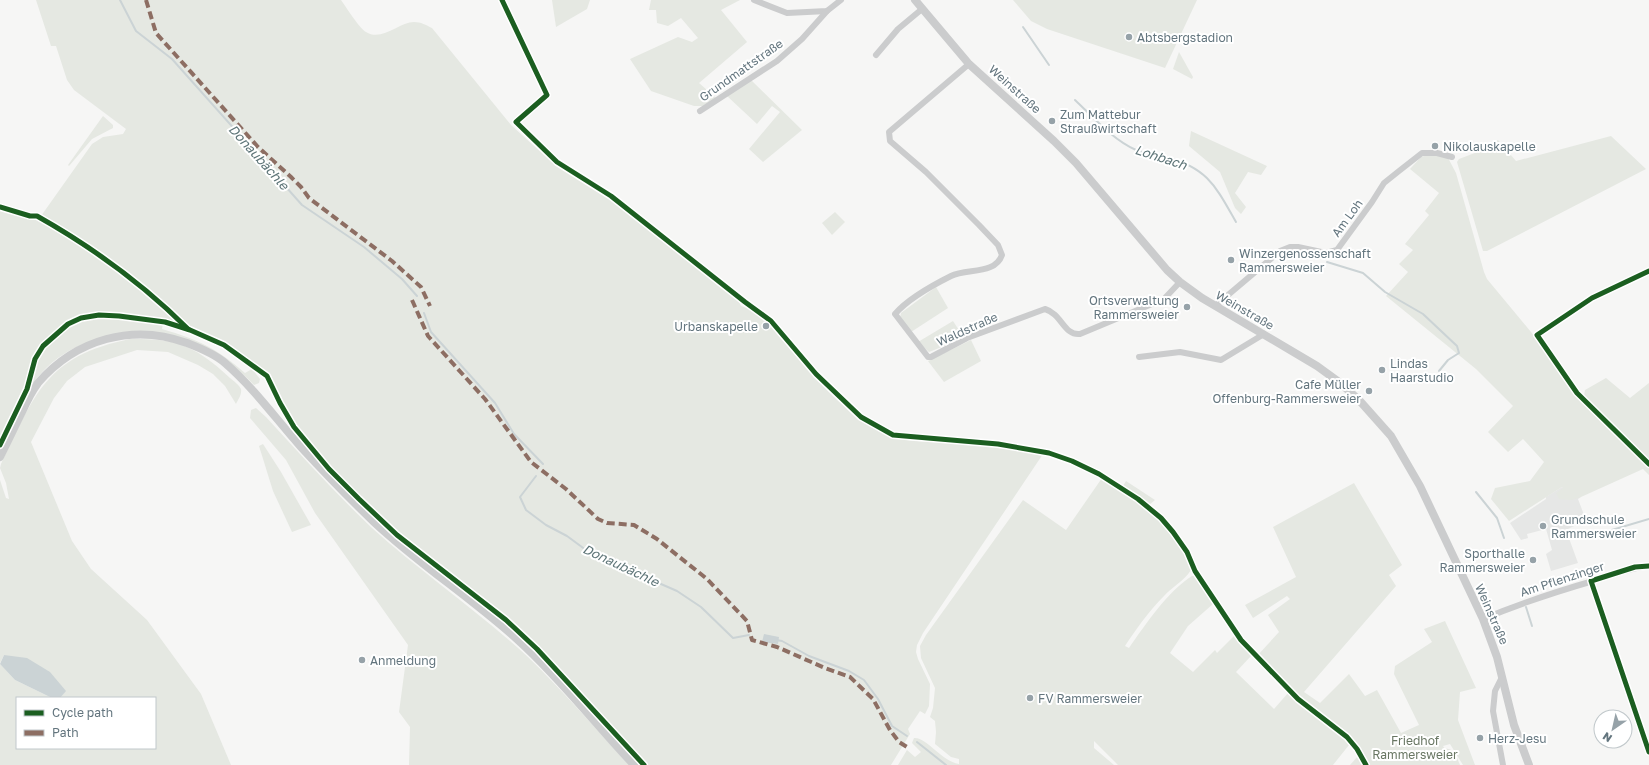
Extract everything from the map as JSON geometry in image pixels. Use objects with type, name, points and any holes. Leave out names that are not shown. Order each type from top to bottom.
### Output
[{"type":"street","points":[[754,0],[786,13],[827,12]]},
{"type":"street","name":"Grundmattstraße","points":[[700,112],[777,61],[802,39],[827,12],[841,0]]},
{"type":"street","name":"Weinstraße","points":[[915,0],[969,64],[1054,141],[1076,163],[1167,270],[1180,282],[1215,306],[1317,366],[1339,382],[1372,414],[1390,436],[1420,486],[1483,619],[1497,657],[1514,724],[1529,765]]},
{"type":"street","points":[[876,55],[898,29],[922,9]]},
{"type":"street","name":"Waldstraße","points":[[969,64],[889,132],[890,141],[926,172],[979,225],[998,245],[1002,255],[1000,262],[993,266],[952,275],[920,295],[895,314],[928,357],[931,357],[967,338],[1045,309],[1053,312],[1068,330],[1074,334],[1080,334],[1164,300],[1180,282]]},
{"type":"street","name":"Am Loh","points":[[1215,306],[1280,251],[1290,247],[1298,247],[1326,253],[1337,250],[1384,183],[1422,154],[1437,153],[1452,157]]},
{"type":"street","points":[[0,457],[37,384],[72,354],[89,345],[108,338],[130,333],[160,335],[202,348],[224,361],[236,373],[302,447],[374,522],[486,612],[550,670],[634,765]]},
{"type":"street","points":[[1139,357],[1180,352],[1221,360],[1264,334]]},
{"type":"street","name":"Am Pflenzinger","points":[[1483,619],[1519,604],[1591,581],[1635,567],[1649,566]]},
{"type":"street","points":[[1591,581],[1649,752]]},
{"type":"street","points":[[1502,677],[1495,691],[1493,711],[1503,765]]},
{"type":"shaded area","name":"Grundschule Rammersweier","points":[[1562,487],[1581,497],[1578,499],[1586,520],[1566,530],[1578,563],[1551,571],[1546,554],[1552,550],[1546,529],[1527,534],[1528,538],[1521,540],[1510,523]]},
{"type":"shaded area","points":[[764,634],[779,637],[778,644],[762,642]]},
{"type":"shaded area","points":[[4,655],[27,658],[50,672],[66,691],[61,697],[50,697],[15,680],[0,664]]},
{"type":"green space","points":[[36,0],[341,0],[360,27],[366,32],[372,34],[378,35],[402,25],[414,22],[426,25],[432,28],[511,125],[555,165],[610,199],[738,300],[741,306],[752,310],[772,326],[833,396],[860,420],[893,438],[914,441],[1001,446],[1043,454],[923,633],[917,645],[916,652],[918,659],[930,684],[929,706],[925,714],[920,711],[908,729],[910,734],[891,765],[645,765],[554,663],[513,624],[397,533],[328,464],[295,425],[278,397],[268,375],[225,344],[179,324],[151,319],[152,322],[163,323],[162,329],[197,341],[216,351],[226,357],[245,373],[252,369],[260,379],[259,383],[254,385],[227,361],[198,344],[181,338],[147,332],[129,332],[119,334],[92,341],[72,349],[54,361],[39,375],[33,384],[26,382],[0,440],[0,209],[23,215],[32,220],[41,216],[92,144],[103,137],[123,134],[126,129],[74,90],[67,80],[56,46],[51,46]]},
{"type":"green space","points":[[552,0],[590,0],[587,9],[556,27]]},
{"type":"green space","points":[[651,0],[740,0],[721,10],[747,42],[699,83],[716,98],[703,106],[694,106],[651,91],[630,59],[678,37],[692,42],[698,38],[681,18],[668,26],[657,23],[656,10],[649,10]]},
{"type":"green space","name":"Abtsbergstadion","points":[[1013,0],[1197,0],[1165,68],[1047,29],[1031,21]]},
{"type":"green space","points":[[1179,52],[1193,77],[1192,79],[1173,69]]},
{"type":"green space","points":[[751,80],[802,130],[763,162],[749,149],[780,112],[772,106],[757,124],[727,96]]},
{"type":"green space","points":[[103,116],[113,125],[113,128],[92,139],[69,166],[68,165]]},
{"type":"green space","points":[[1191,131],[1267,166],[1261,175],[1248,172],[1235,193],[1246,207],[1241,214],[1235,208],[1220,172],[1189,146]]},
{"type":"green space","points":[[1611,136],[1646,169],[1487,251],[1483,251],[1457,162],[1459,159],[1480,151],[1498,140],[1516,161]]},
{"type":"green space","points":[[1427,155],[1447,156],[1456,173],[1487,279],[1531,332],[1572,390],[1649,466],[1649,475],[1643,469],[1572,500],[1559,499],[1556,493],[1563,488],[1562,487],[1509,521],[1491,499],[1495,488],[1530,481],[1544,462],[1523,439],[1508,452],[1488,432],[1513,406],[1476,369],[1386,296],[1408,272],[1399,264],[1413,250],[1405,244],[1429,215],[1425,211],[1439,193],[1410,169],[1421,157]]},
{"type":"green space","points":[[835,212],[845,222],[832,235],[822,223]]},
{"type":"green space","points":[[936,287],[948,308],[911,332],[900,318],[901,313]]},
{"type":"green space","points":[[953,321],[964,338],[929,352],[918,342]]},
{"type":"green space","points":[[130,339],[176,343],[205,357],[241,389],[240,397],[236,404],[225,386],[213,374],[198,365],[168,352],[137,350],[85,367],[67,381],[54,398],[31,442],[72,541],[91,569],[147,620],[201,694],[231,765],[0,765],[0,664],[15,680],[50,697],[16,697],[16,749],[156,749],[156,697],[61,697],[65,691],[4,655],[0,663],[0,480],[6,498],[9,499],[6,483],[0,468],[1,464],[24,417],[35,398],[47,382],[61,368],[79,356],[102,346]]},
{"type":"green space","points":[[971,340],[981,361],[944,382],[928,361]]},
{"type":"green space","points":[[1606,378],[1630,398],[1649,383],[1649,460],[1584,396],[1585,390]]},
{"type":"green space","points":[[256,408],[372,528],[410,561],[490,624],[528,657],[629,765],[409,765],[410,727],[399,712],[408,645],[315,513],[286,460],[250,418],[251,410]]},
{"type":"green space","points":[[263,444],[281,472],[311,525],[292,532],[273,491],[259,446]]},
{"type":"green space","points":[[1102,478],[1142,505],[1167,528],[1185,555],[1191,570],[1153,608],[1125,646],[1129,648],[1142,629],[1174,590],[1192,576],[1195,576],[1213,604],[1188,626],[1170,653],[1193,672],[1215,650],[1217,653],[1234,636],[1251,656],[1236,672],[1274,709],[1288,693],[1332,726],[1349,745],[1333,765],[1118,765],[1094,741],[1094,748],[1114,765],[898,765],[907,750],[915,757],[921,752],[912,743],[914,738],[924,741],[946,759],[959,764],[959,759],[951,757],[935,744],[935,721],[930,717],[933,708],[935,688],[921,658],[920,646],[926,635],[1023,500],[1066,530]]},
{"type":"green space","points":[[1126,481],[1155,500],[1149,505],[1123,486]]},
{"type":"green space","name":"Friedhof Rammersweier","points":[[1354,483],[1402,565],[1389,575],[1396,586],[1304,692],[1320,703],[1349,674],[1365,696],[1377,690],[1401,733],[1419,725],[1394,674],[1395,666],[1432,642],[1424,629],[1445,621],[1476,688],[1460,692],[1458,720],[1475,765],[1463,765],[1450,744],[1443,746],[1445,749],[1453,751],[1460,765],[1368,765],[1360,752],[1337,726],[1299,698],[1257,656],[1279,632],[1268,615],[1290,599],[1287,596],[1253,618],[1245,605],[1296,577],[1273,527]]},
{"type":"green space","points":[[1358,756],[1364,765],[1350,765]]},
{"type":"waterway","name":"Donaubächle","points":[[120,0],[136,31],[172,59],[302,205],[364,247],[402,279],[417,296]]},
{"type":"waterway","name":"Lohbach","points":[[1023,27],[1049,65]]},
{"type":"waterway","name":"Lohbach","points":[[1075,100],[1104,128],[1128,146],[1139,151],[1180,162],[1201,173],[1216,189],[1236,222]]},
{"type":"waterway","name":"Lohbach","points":[[1327,262],[1363,273],[1385,292],[1423,314],[1457,346],[1459,353],[1448,360],[1439,371]]},
{"type":"waterway","name":"Donaubächle","points":[[424,313],[431,332],[495,403],[514,434],[543,464]]},
{"type":"waterway","name":"Donaubächle","points":[[536,476],[520,497],[526,510],[546,525],[567,536],[590,553],[677,591],[701,607],[733,638],[749,635]]},
{"type":"waterway","name":"Lohbach","points":[[1476,492],[1497,518],[1504,538]]},
{"type":"waterway","points":[[1595,535],[1649,519]]},
{"type":"waterway","name":"Lohbach","points":[[1526,607],[1532,626]]},
{"type":"waterway","name":"Donaubächle","points":[[776,640],[782,641],[809,656],[849,671],[864,680],[878,699],[892,726],[907,736]]},
{"type":"waterway","name":"Donaubächle","points":[[917,742],[946,765]]},
{"type":"marked path","points":[[146,0],[156,33],[258,147],[291,177],[309,198],[392,261],[421,287],[430,306]]},
{"type":"marked path","points":[[412,300],[428,336],[485,399],[531,462],[566,489],[598,519],[607,523],[634,525],[657,539],[707,579],[747,621],[752,640],[777,647],[850,677],[873,699],[890,730],[899,742],[907,747]]},
{"type":"cycle path","points":[[502,0],[547,95],[516,122],[557,162],[611,196],[771,321],[816,374],[861,417],[893,435],[998,444],[1049,453],[1072,461],[1099,474],[1138,499],[1161,518],[1173,532],[1187,552],[1195,571],[1241,640],[1298,699],[1347,737],[1357,749],[1366,765]]},
{"type":"cycle path","points":[[0,207],[30,216],[37,216],[77,240],[135,282],[171,312],[188,329]]},
{"type":"cycle path","points":[[1649,271],[1592,298],[1537,335],[1577,393],[1649,464]]},
{"type":"cycle path","points":[[0,445],[27,389],[35,359],[43,346],[68,324],[81,318],[99,315],[165,322],[190,330],[224,345],[267,376],[294,427],[329,469],[397,535],[506,620],[537,649],[644,765]]},
{"type":"cycle path","points":[[1649,566],[1635,567],[1591,581],[1649,752]]},
{"type":"place","name":"Abtsbergstadion","points":[[1129,37]]},
{"type":"place","name":"Zum Mattebur Straußwirtschaft","points":[[1052,121]]},
{"type":"place","name":"Nikolauskapelle","points":[[1435,146]]},
{"type":"place","name":"Winzergenossenschaft Rammersweier","points":[[1231,260]]},
{"type":"place","name":"Ortsverwaltung Rammersweier","points":[[1187,307]]},
{"type":"place","name":"Urbanskapelle","points":[[766,326]]},
{"type":"place","name":"Lindas Haarstudio","points":[[1382,370]]},
{"type":"place","name":"Cafe Müller Offenburg-Rammersweier","points":[[1369,391]]},
{"type":"place","name":"Grundschule Rammersweier","points":[[1543,526]]},
{"type":"place","name":"Sporthalle Rammersweier","points":[[1533,560]]},
{"type":"place","name":"Anmeldung","points":[[362,660]]},
{"type":"place","name":"FV Rammersweier","points":[[1030,698]]},
{"type":"place","name":"Herz-Jesu","points":[[1480,738]]}]
